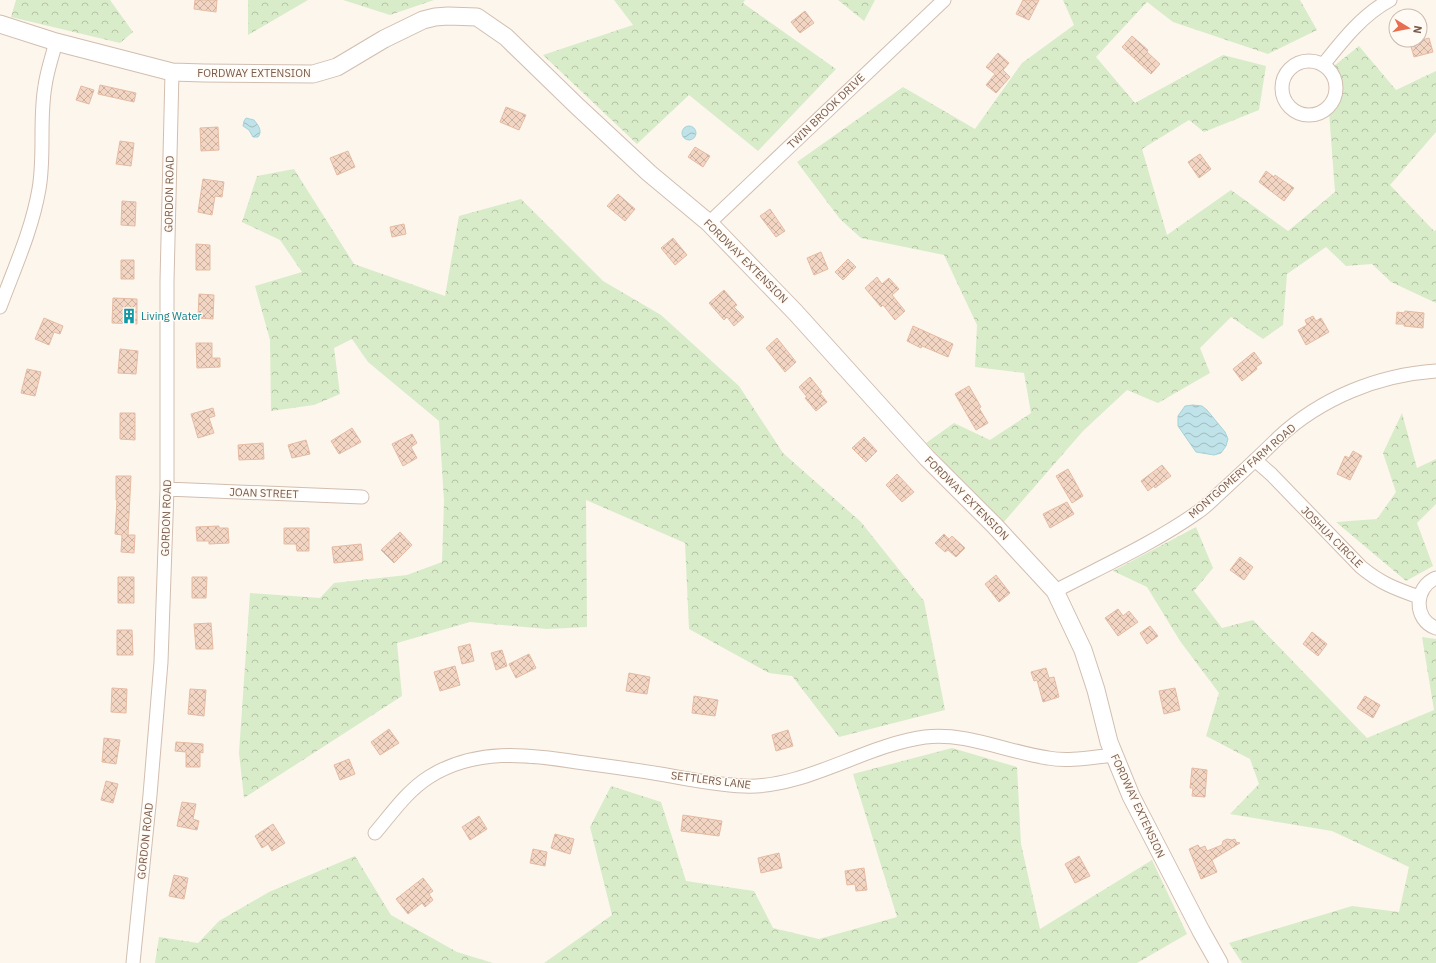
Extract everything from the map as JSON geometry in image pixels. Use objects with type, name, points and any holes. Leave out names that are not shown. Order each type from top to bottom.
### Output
[{"type":"street","name":"TWIN BROOK DRIVE","points":[[709,223],[944,0]]},
{"type":"street","points":[[1323,65],[1356,26],[1371,12],[1390,0]]},
{"type":"street","name":"FORDWAY EXTENSION","points":[[0,24],[56,42],[172,72],[204,73],[313,74],[337,67],[384,39],[423,20],[448,16],[477,17],[506,37],[644,168],[709,223],[796,313],[927,458],[996,526],[1055,591],[1083,650],[1114,755],[1143,821],[1200,931],[1220,963]]},
{"type":"street","points":[[0,307],[36,204],[41,174],[42,121],[45,86],[56,42]]},
{"type":"street","points":[[1301,62],[1312,62],[1323,65],[1334,79],[1336,91],[1332,102],[1319,114],[1307,116],[1296,112],[1287,105],[1282,94],[1282,83],[1284,77],[1291,68],[1301,62]]},
{"type":"street","name":"GORDON ROAD","points":[[133,963],[161,662],[167,489],[167,281],[172,72]]},
{"type":"street","name":"MONTGOMERY FARM ROAD","points":[[1055,591],[1164,534],[1188,519],[1199,511],[1279,437],[1324,405],[1349,392],[1388,378],[1436,371]]},
{"type":"street","name":"JOSHUA CIRCLE","points":[[1255,460],[1361,567],[1375,578],[1388,585],[1419,597]]},
{"type":"street","name":"JOAN STREET","points":[[167,489],[362,497]]},
{"type":"street","points":[[1436,578],[1428,582],[1419,597],[1419,609],[1421,614],[1428,624],[1436,628]]},
{"type":"street","name":"SETTLERS LANE","points":[[375,833],[407,794],[429,777],[440,770],[466,760],[493,755],[535,756],[632,769],[714,783],[758,786],[786,781],[890,745],[924,737],[950,736],[1050,758],[1081,759],[1114,755]]},
{"type":"green space","points":[[16,0],[110,0],[133,32],[120,43],[11,17]]},
{"type":"green space","points":[[248,0],[308,0],[248,35]]},
{"type":"green space","points":[[343,0],[434,0],[390,15]]},
{"type":"green space","points":[[614,0],[745,0],[743,3],[836,69],[758,151],[689,95],[637,144],[543,55],[633,25]]},
{"type":"green space","points":[[838,0],[875,0],[864,21]]},
{"type":"green space","points":[[1063,0],[1300,0],[1317,30],[1268,54],[1173,22],[1147,2],[1096,57],[1135,103],[1223,55],[1266,66],[1259,110],[1204,132],[1189,120],[1142,149],[1167,235],[1231,190],[1288,231],[1335,192],[1329,112],[1340,93],[1334,66],[1359,46],[1396,90],[1436,71],[1436,132],[1390,185],[1434,231],[1436,230],[1436,303],[1391,282],[1372,264],[1346,266],[1326,247],[1287,274],[1283,325],[1263,339],[1231,317],[1200,348],[1210,373],[1158,403],[1127,390],[1083,431],[1003,523],[926,443],[954,423],[990,440],[1031,413],[1024,373],[975,367],[977,325],[944,255],[861,238],[840,219],[797,162],[903,87],[975,129],[1022,63],[1074,25]]},
{"type":"green space","points":[[294,169],[354,264],[445,296],[459,216],[521,199],[603,281],[661,315],[739,386],[783,453],[861,522],[924,601],[945,710],[839,737],[792,676],[769,673],[689,629],[685,543],[586,500],[587,627],[547,629],[470,622],[397,643],[402,696],[244,798],[239,753],[250,593],[320,598],[334,583],[407,575],[442,562],[444,501],[439,421],[368,362],[352,339],[334,348],[340,394],[314,405],[271,411],[270,340],[255,286],[302,272],[280,240],[242,222],[257,176]]},
{"type":"green space","points":[[1402,413],[1417,468],[1436,459],[1436,504],[1417,523],[1433,566],[1406,581],[1336,522],[1377,519],[1396,492],[1383,453]]},
{"type":"green space","points":[[1196,527],[1213,568],[1194,591],[1222,628],[1253,620],[1367,738],[1434,710],[1422,637],[1436,639],[1436,963],[1242,963],[1229,943],[1352,906],[1399,912],[1409,867],[1332,831],[1230,814],[1259,784],[1250,759],[1206,736],[1219,693],[1180,641],[1147,587],[1113,571]]},
{"type":"green space","points":[[952,748],[1017,767],[1021,844],[1040,929],[1152,860],[1187,934],[1137,963],[544,963],[612,915],[590,827],[611,786],[661,802],[686,881],[754,891],[773,928],[819,939],[897,917],[853,774]]},
{"type":"green space","points":[[355,856],[391,915],[457,952],[493,963],[155,963],[159,937],[198,943],[219,921],[269,892]]},
{"type":"water","points":[[246,118],[254,120],[258,126],[260,133],[258,137],[253,137],[249,130],[243,126]]},
{"type":"water","points":[[689,126],[694,128],[696,133],[694,138],[689,140],[684,138],[682,133],[684,128]]},
{"type":"water","points":[[1185,406],[1202,406],[1207,410],[1225,432],[1228,439],[1226,446],[1221,453],[1214,455],[1196,452],[1178,426],[1178,416]]},
{"type":"building","points":[[195,0],[217,0],[216,12],[194,9]]},
{"type":"building","points":[[1023,0],[1039,0],[1029,20],[1016,14]]},
{"type":"building","points":[[805,11],[814,23],[800,33],[791,22]]},
{"type":"building","points":[[1132,36],[1148,50],[1147,52],[1160,64],[1151,74],[1122,47]]},
{"type":"building","points":[[1428,38],[1433,52],[1414,57],[1411,48],[1428,48]]},
{"type":"building","points":[[998,53],[1009,63],[1003,70],[1010,77],[996,93],[986,85],[995,74],[986,67]]},
{"type":"building","points":[[100,85],[136,93],[134,102],[98,94]]},
{"type":"building","points":[[81,86],[94,90],[89,104],[76,100]]},
{"type":"building","points":[[506,107],[526,115],[519,130],[500,122]]},
{"type":"building","points":[[218,127],[219,150],[201,151],[200,128]]},
{"type":"building","points":[[120,141],[134,143],[131,166],[116,164]]},
{"type":"building","points":[[695,147],[710,156],[703,167],[688,157]]},
{"type":"building","points":[[348,151],[355,167],[337,175],[330,158]]},
{"type":"building","points":[[1200,154],[1211,169],[1199,178],[1188,162]]},
{"type":"building","points":[[1266,171],[1274,177],[1275,175],[1294,188],[1284,201],[1259,182]]},
{"type":"building","points":[[203,179],[224,182],[222,197],[215,196],[212,215],[198,212]]},
{"type":"building","points":[[618,194],[635,209],[625,221],[607,206]]},
{"type":"building","points":[[122,201],[136,202],[135,226],[121,225]]},
{"type":"building","points":[[770,209],[785,231],[776,237],[760,216]]},
{"type":"building","points":[[404,224],[406,234],[392,237],[390,227]]},
{"type":"building","points":[[673,238],[687,255],[675,265],[661,248]]},
{"type":"building","points":[[196,244],[210,245],[210,270],[196,270]]},
{"type":"building","points":[[821,252],[828,269],[814,275],[807,258]]},
{"type":"building","points":[[848,259],[856,267],[843,280],[835,272]]},
{"type":"building","points":[[121,260],[134,260],[134,279],[121,279]]},
{"type":"building","points":[[877,277],[882,284],[889,278],[899,289],[892,295],[905,311],[895,320],[883,305],[881,307],[865,288]]},
{"type":"building","points":[[724,290],[737,305],[734,307],[744,317],[734,326],[727,317],[724,320],[709,303]]},
{"type":"building","points":[[199,294],[214,295],[213,319],[198,318]]},
{"type":"building","name":"Living Water","points":[[113,298],[137,299],[137,324],[112,323]]},
{"type":"building","points":[[1405,311],[1424,313],[1423,328],[1396,324],[1397,312],[1404,313]]},
{"type":"building","points":[[1313,316],[1316,321],[1321,318],[1329,332],[1306,345],[1298,330],[1307,325],[1305,320]]},
{"type":"building","points":[[44,318],[63,326],[60,334],[54,332],[49,345],[35,339]]},
{"type":"building","points":[[913,326],[953,344],[948,357],[922,346],[921,348],[907,341]]},
{"type":"building","points":[[777,338],[796,362],[785,372],[766,348]]},
{"type":"building","points":[[196,343],[212,343],[212,358],[220,358],[220,367],[197,368]]},
{"type":"building","points":[[120,349],[138,351],[136,374],[118,373]]},
{"type":"building","points":[[1254,352],[1262,363],[1242,381],[1233,369]]},
{"type":"building","points":[[27,369],[41,372],[35,396],[21,393]]},
{"type":"building","points":[[810,377],[822,392],[820,393],[827,402],[816,411],[805,398],[807,397],[799,387]]},
{"type":"building","points":[[969,386],[988,423],[976,430],[955,394]]},
{"type":"building","points":[[213,408],[215,416],[209,418],[214,433],[198,438],[191,414]]},
{"type":"building","points":[[120,413],[135,413],[135,440],[120,439]]},
{"type":"building","points":[[352,428],[361,442],[339,454],[331,441]]},
{"type":"building","points":[[412,434],[417,443],[411,447],[417,458],[403,466],[392,444]]},
{"type":"building","points":[[864,437],[877,451],[866,462],[852,448]]},
{"type":"building","points":[[306,440],[310,454],[292,458],[288,445]]},
{"type":"building","points":[[263,443],[264,459],[239,460],[238,445]]},
{"type":"building","points":[[1353,451],[1362,456],[1350,480],[1337,474],[1345,456],[1349,458]]},
{"type":"building","points":[[1162,465],[1171,476],[1155,488],[1154,486],[1148,491],[1141,481]]},
{"type":"building","points":[[1068,469],[1083,496],[1072,503],[1056,476]]},
{"type":"building","points":[[897,474],[914,492],[902,502],[886,485]]},
{"type":"building","points":[[116,476],[131,476],[128,535],[135,535],[134,553],[121,552],[122,535],[115,534],[117,500]]},
{"type":"building","points":[[1067,502],[1074,514],[1050,528],[1043,514]]},
{"type":"building","points":[[219,526],[219,528],[228,528],[229,543],[209,544],[209,541],[197,541],[196,527]]},
{"type":"building","points":[[284,528],[309,528],[309,551],[297,551],[296,544],[284,544]]},
{"type":"building","points":[[400,532],[412,545],[394,563],[381,550]]},
{"type":"building","points":[[944,534],[949,539],[952,536],[965,548],[956,557],[948,550],[945,552],[935,543]]},
{"type":"building","points":[[361,544],[363,560],[334,563],[332,547]]},
{"type":"building","points":[[1240,557],[1253,567],[1244,580],[1230,570]]},
{"type":"building","points":[[996,575],[1010,593],[999,602],[985,584]]},
{"type":"building","points":[[118,577],[134,577],[134,603],[118,603]]},
{"type":"building","points":[[192,577],[207,577],[206,598],[192,598]]},
{"type":"building","points":[[1118,609],[1123,616],[1129,611],[1138,622],[1118,636],[1105,618]]},
{"type":"building","points":[[211,623],[213,649],[196,649],[194,624]]},
{"type":"building","points":[[1150,626],[1158,636],[1147,644],[1140,633]]},
{"type":"building","points":[[117,630],[132,630],[133,655],[117,655]]},
{"type":"building","points":[[1312,632],[1327,644],[1318,656],[1303,644]]},
{"type":"building","points":[[470,644],[474,661],[462,664],[458,647]]},
{"type":"building","points":[[502,650],[507,666],[496,670],[491,653]]},
{"type":"building","points":[[529,654],[536,668],[516,678],[509,664]]},
{"type":"building","points":[[455,666],[460,685],[440,691],[434,672]]},
{"type":"building","points":[[1046,668],[1049,678],[1054,677],[1059,697],[1043,702],[1037,680],[1034,681],[1031,672]]},
{"type":"building","points":[[629,673],[650,677],[647,694],[626,691]]},
{"type":"building","points":[[112,688],[127,689],[126,713],[111,712]]},
{"type":"building","points":[[1175,688],[1180,710],[1164,714],[1159,691]]},
{"type":"building","points":[[190,689],[206,690],[204,716],[188,714]]},
{"type":"building","points":[[694,696],[718,700],[715,716],[692,713]]},
{"type":"building","points":[[1365,696],[1380,705],[1373,718],[1357,708]]},
{"type":"building","points":[[389,729],[399,743],[380,755],[371,742]]},
{"type":"building","points":[[788,730],[793,746],[776,751],[772,735]]},
{"type":"building","points":[[104,738],[120,740],[116,764],[102,762]]},
{"type":"building","points":[[176,742],[203,744],[203,753],[200,752],[200,767],[186,767],[186,752],[175,751]]},
{"type":"building","points":[[349,759],[355,774],[340,780],[334,765]]},
{"type":"building","points":[[1192,768],[1207,770],[1205,797],[1192,796],[1193,788],[1190,788]]},
{"type":"building","points":[[106,781],[118,784],[113,803],[101,800]]},
{"type":"building","points":[[182,802],[196,804],[193,819],[199,821],[197,830],[177,826]]},
{"type":"building","points":[[683,815],[722,821],[719,836],[681,831]]},
{"type":"building","points":[[479,816],[487,829],[470,840],[462,827]]},
{"type":"building","points":[[273,824],[285,843],[272,851],[268,844],[262,848],[255,836]]},
{"type":"building","points":[[555,834],[574,839],[570,854],[551,848]]},
{"type":"building","points":[[1227,839],[1235,839],[1236,842],[1240,843],[1212,860],[1217,872],[1201,879],[1189,849],[1198,845],[1200,848],[1205,846],[1207,851],[1222,845],[1223,841]]},
{"type":"building","points":[[533,849],[547,852],[545,866],[530,863]]},
{"type":"building","points":[[779,853],[782,868],[761,873],[758,858]]},
{"type":"building","points":[[1079,856],[1090,876],[1075,883],[1065,864]]},
{"type":"building","points":[[864,868],[867,890],[856,891],[855,884],[847,885],[845,871]]},
{"type":"building","points":[[174,875],[188,878],[184,899],[169,896]]},
{"type":"building","points":[[423,878],[433,891],[429,894],[433,900],[425,907],[422,903],[408,914],[396,899]]},
{"type":"place","name":"Living Water","points":[[129,316]]}]
